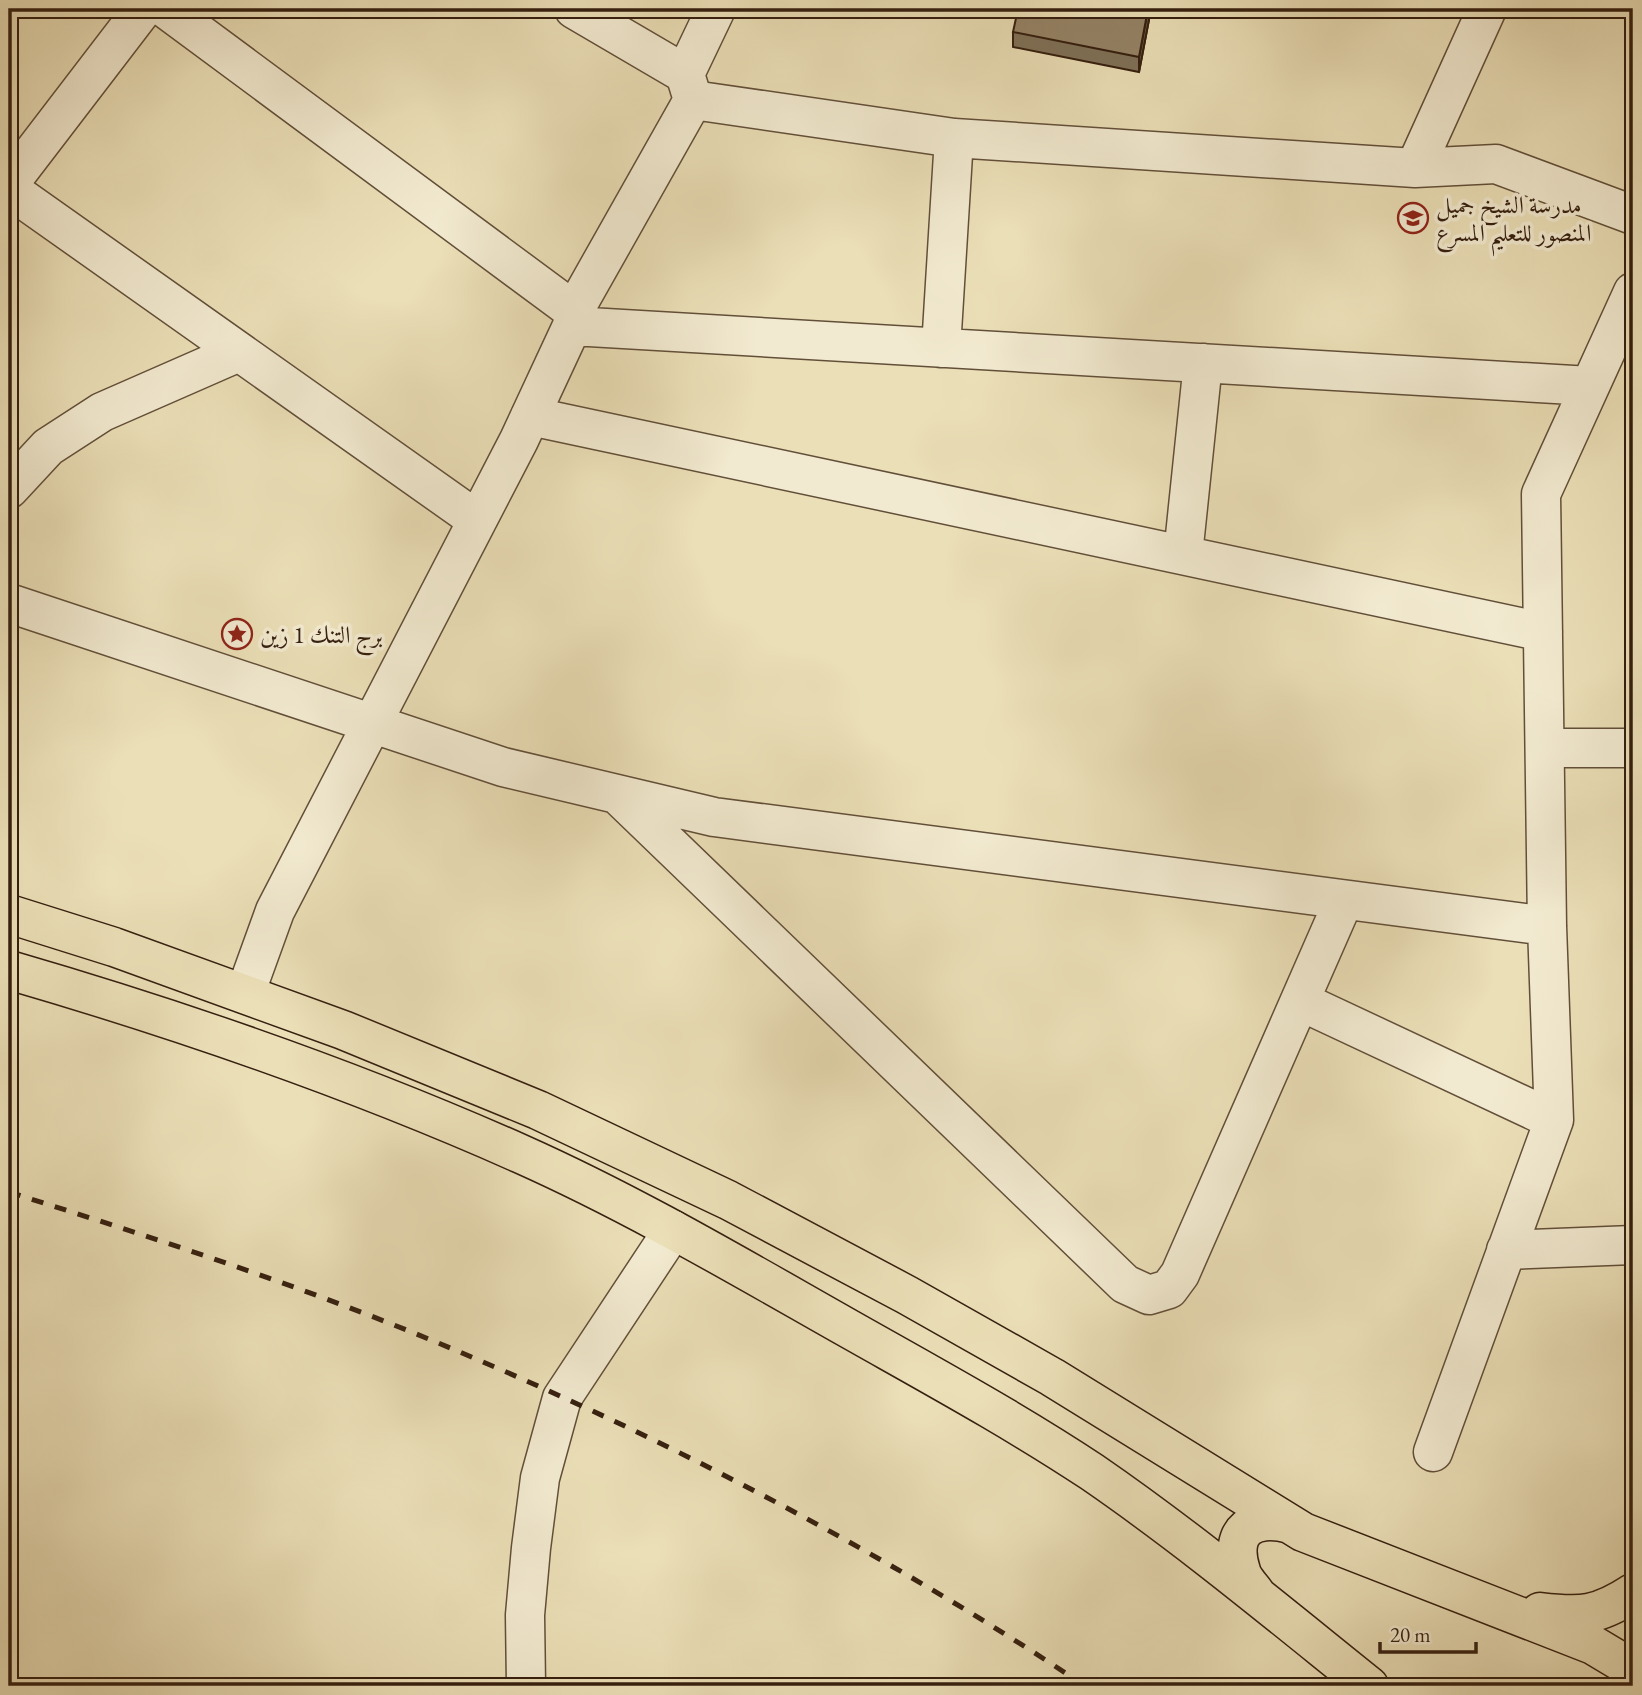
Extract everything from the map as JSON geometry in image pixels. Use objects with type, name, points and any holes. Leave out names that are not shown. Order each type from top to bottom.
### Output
[{"type":"main road","points":[[9,914],[114,947],[245,994],[441,1069],[695,1184],[931,1308],[1052,1377],[1290,1524],[1354,1554],[1593,1645],[1633,1669]]},
{"type":"main road","points":[[9,970],[238,1044],[494,1143],[582,1183],[673,1230],[1024,1430],[1153,1515],[1369,1686]]},
{"type":"main road","points":[[582,1183],[596,1164],[599,1140]]},
{"type":"main road","points":[[673,1230],[678,1198],[695,1184]]},
{"type":"main road","points":[[1258,1597],[1241,1572],[1238,1546],[1243,1531],[1258,1520],[1273,1519],[1290,1524]]},
{"type":"main road","points":[[1472,1598],[1525,1610],[1590,1616],[1633,1593]]},
{"type":"street","points":[[143,9],[9,186],[477,520]]},
{"type":"street","points":[[166,9],[573,319],[942,348],[1590,386]]},
{"type":"street","points":[[574,9],[689,87],[954,138],[1415,168],[1496,164],[1633,215]]},
{"type":"street","points":[[245,994],[275,911],[374,724],[530,416],[573,319],[689,87],[716,9]]},
{"type":"street","points":[[1415,168],[1487,9]]},
{"type":"street","points":[[942,348],[954,138]]},
{"type":"street","points":[[1433,1452],[1555,1120],[1547,926],[1541,494],[1633,292]]},
{"type":"street","points":[[9,489],[48,447],[102,412],[239,352]]},
{"type":"street","points":[[1182,555],[1203,363]]},
{"type":"street","points":[[530,416],[1543,632]]},
{"type":"street","points":[[9,603],[503,768],[714,817],[1547,926]]},
{"type":"street","points":[[1545,748],[1633,748]]},
{"type":"street","points":[[617,794],[1125,1284],[1149,1295],[1169,1289],[1180,1274],[1344,900]]},
{"type":"street","points":[[1300,1001],[1555,1120]]},
{"type":"street","points":[[526,1686],[526,1615],[532,1536],[540,1478],[562,1398],[673,1230]]},
{"type":"street","points":[[1506,1250],[1633,1245]]},
{"type":"building","points":[[1018,9],[1148,9],[1139,57],[1013,32]]},
{"type":"railway","points":[[9,1192],[327,1299],[431,1340],[599,1414],[767,1497],[849,1542],[1009,1636],[1085,1686]]},
{"type":"place","name":"مدرسة الشيخ جميل المنصور للتعليم المسرع","points":[[1413,218]]},
{"type":"place","name":"برج التنك 1 زين","points":[[237,634]]}]
